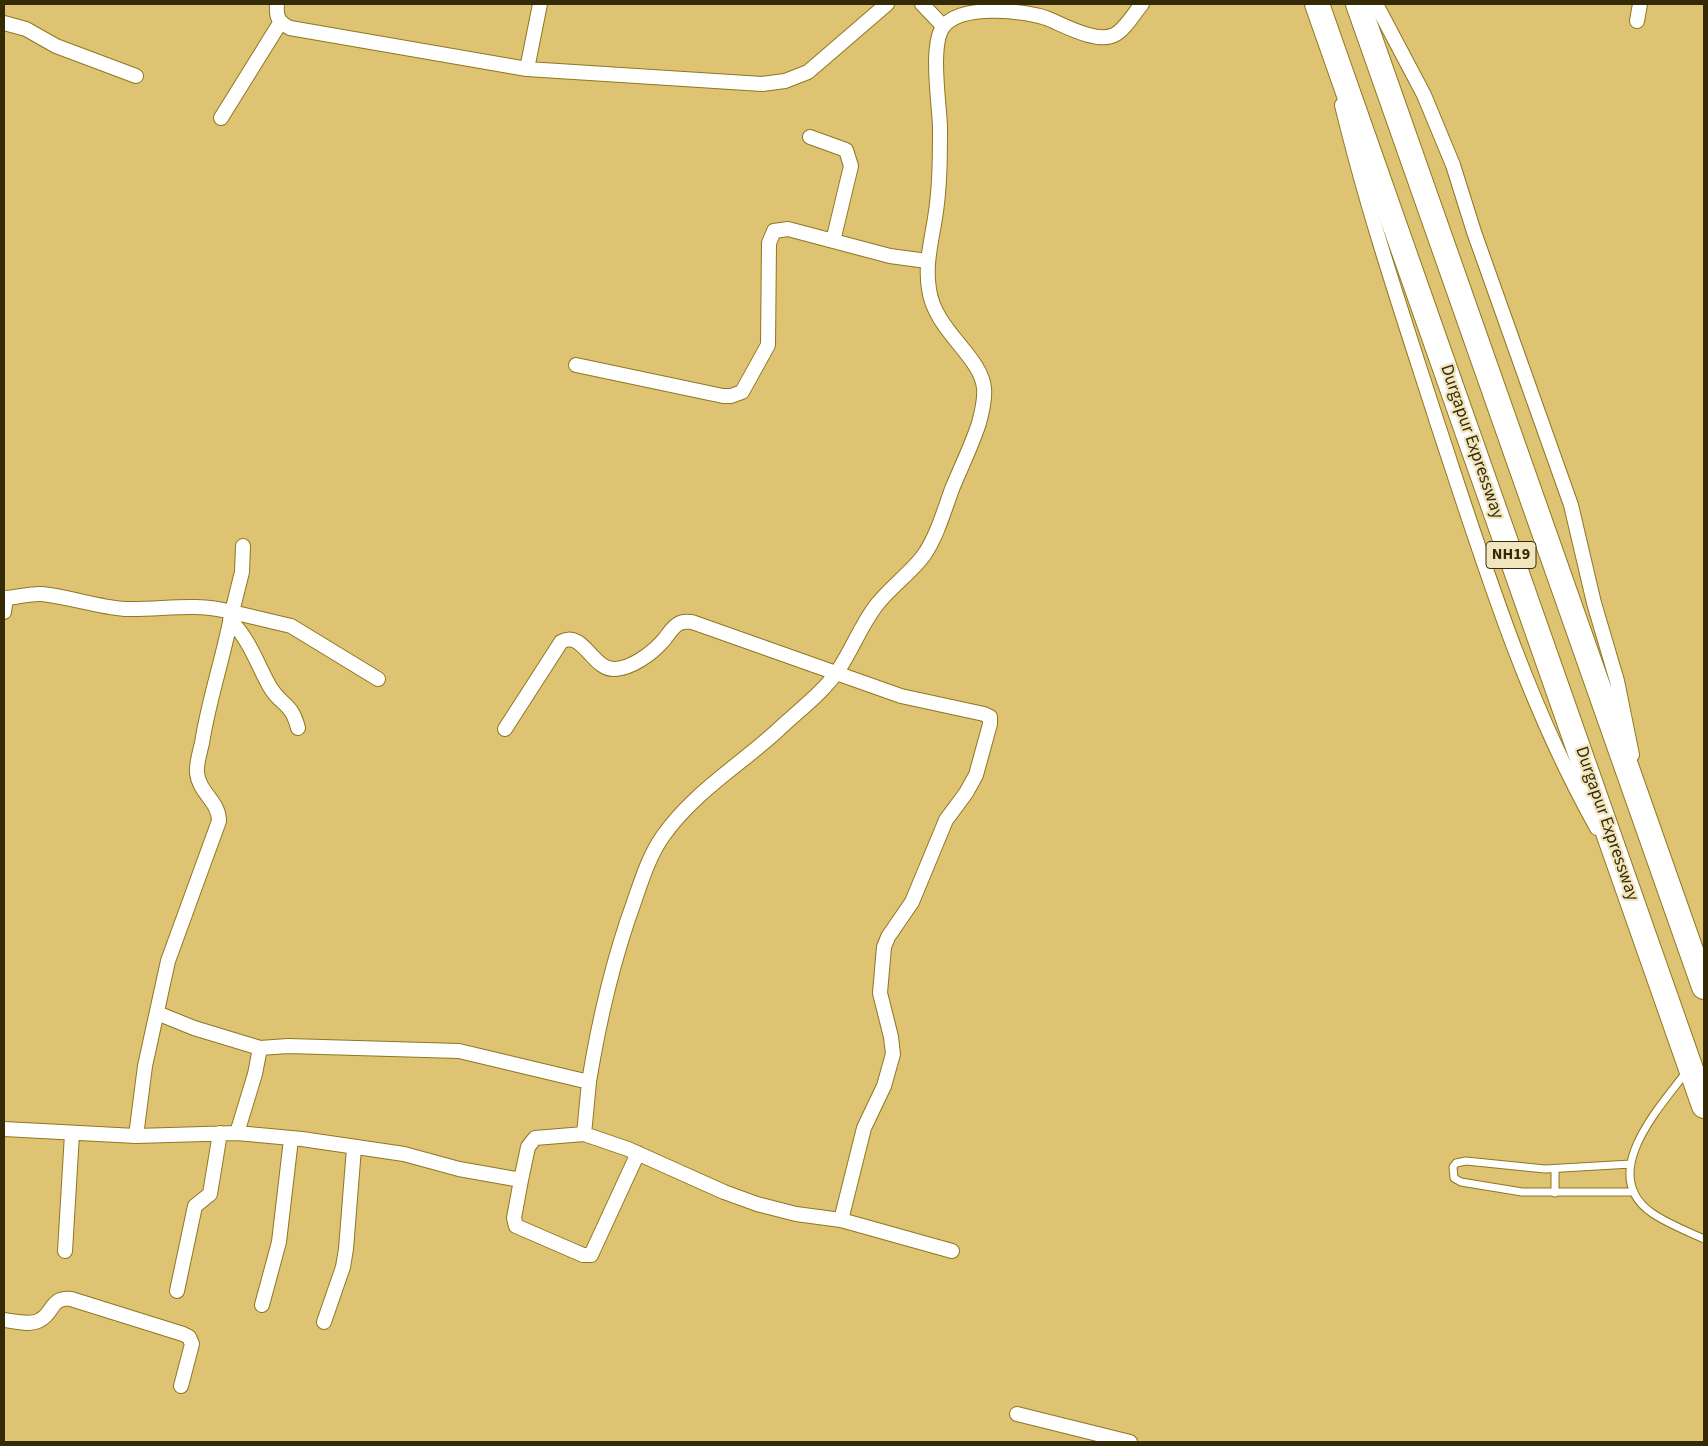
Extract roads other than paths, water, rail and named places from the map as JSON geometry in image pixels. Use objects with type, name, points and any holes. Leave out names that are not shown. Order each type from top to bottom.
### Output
[{"type":"highway","name":"Durgapur Expressway","points":[[1358,4],[1704,987]]},
{"type":"highway","name":"Durgapur Expressway","points":[[1317,5],[1704,1106]]},
{"type":"street","points":[[277,4],[277,18],[280,23],[290,28],[397,48],[527,69],[762,84],[785,81],[808,72],[887,4]]},
{"type":"street","points":[[527,69],[540,4]]},
{"type":"street","points":[[922,4],[944,26]]},
{"type":"street","points":[[584,1134],[589,1082],[602,1010],[617,954],[654,850],[664,834],[700,795],[775,733],[837,672],[876,607],[926,553],[944,514],[981,410],[984,390],[982,380],[970,358],[950,335],[934,311],[929,291],[927,261],[935,218],[940,164],[936,52],[938,39],[944,26],[953,18],[979,12],[1020,13],[1041,17],[1089,35],[1107,37],[1114,36],[1122,29],[1142,4]]},
{"type":"street","points":[[1376,4],[1424,95],[1453,165],[1474,232],[1571,505],[1594,603],[1617,681],[1643,817]]},
{"type":"street","points":[[1637,21],[1640,4]]},
{"type":"street","points":[[4,23],[26,29],[56,46],[136,76]]},
{"type":"street","points":[[221,118],[280,23]]},
{"type":"street","points":[[810,137],[846,150],[850,157],[851,166],[833,241]]},
{"type":"street","points":[[576,365],[723,396],[736,395],[746,386],[768,345],[770,236],[774,231],[781,228],[890,256],[927,261]]},
{"type":"street","points":[[136,1136],[146,1066],[168,961],[219,821],[216,805],[203,788],[197,773],[213,683],[220,667],[239,589],[243,546]]},
{"type":"street","points":[[4,603],[39,594],[122,608],[149,610],[179,605],[202,606],[231,616],[291,626],[378,679]]},
{"type":"street","points":[[231,616],[253,650],[274,692],[291,708],[298,728]]},
{"type":"street","points":[[505,729],[557,646],[566,639],[578,641],[603,667],[615,669],[645,657],[680,623],[692,622],[901,696],[984,714],[991,720],[976,774],[966,793],[946,820],[912,902],[892,930],[884,947],[880,992],[891,1037],[893,1054],[884,1086],[864,1128],[841,1220]]},
{"type":"street","points":[[157,1013],[194,1028],[260,1048],[288,1046],[460,1051],[524,1064],[589,1082]]},
{"type":"street","points":[[237,1133],[255,1074],[260,1048]]},
{"type":"street","points":[[4,1129],[136,1136],[237,1133],[404,1154],[459,1169],[521,1180]]},
{"type":"street","points":[[177,1291],[195,1206],[210,1194],[220,1133]]},
{"type":"street","points":[[65,1251],[72,1134]]},
{"type":"street","points":[[638,1153],[591,1255],[583,1255],[516,1226],[514,1218],[521,1180],[528,1148],[535,1138],[584,1134],[638,1153],[724,1192],[757,1204],[796,1214],[841,1220],[952,1251]]},
{"type":"street","points":[[262,1305],[278,1242],[291,1139]]},
{"type":"street","points":[[324,1322],[343,1267],[354,1148]]},
{"type":"street","points":[[4,1320],[31,1323],[39,1321],[56,1301],[62,1298],[184,1334],[192,1344],[181,1386]]},
{"type":"street","points":[[1017,1414],[1130,1442]]},
{"type":"lane","points":[[1691,1067],[1642,1132],[1631,1164],[1631,1176],[1634,1192],[1651,1213],[1704,1239]]},
{"type":"lane","points":[[1631,1164],[1555,1169],[1522,1168],[1466,1161],[1456,1163],[1453,1173],[1457,1181],[1480,1187],[1555,1193],[1634,1192]]},
{"type":"lane","points":[[1555,1169],[1555,1193]]}]
